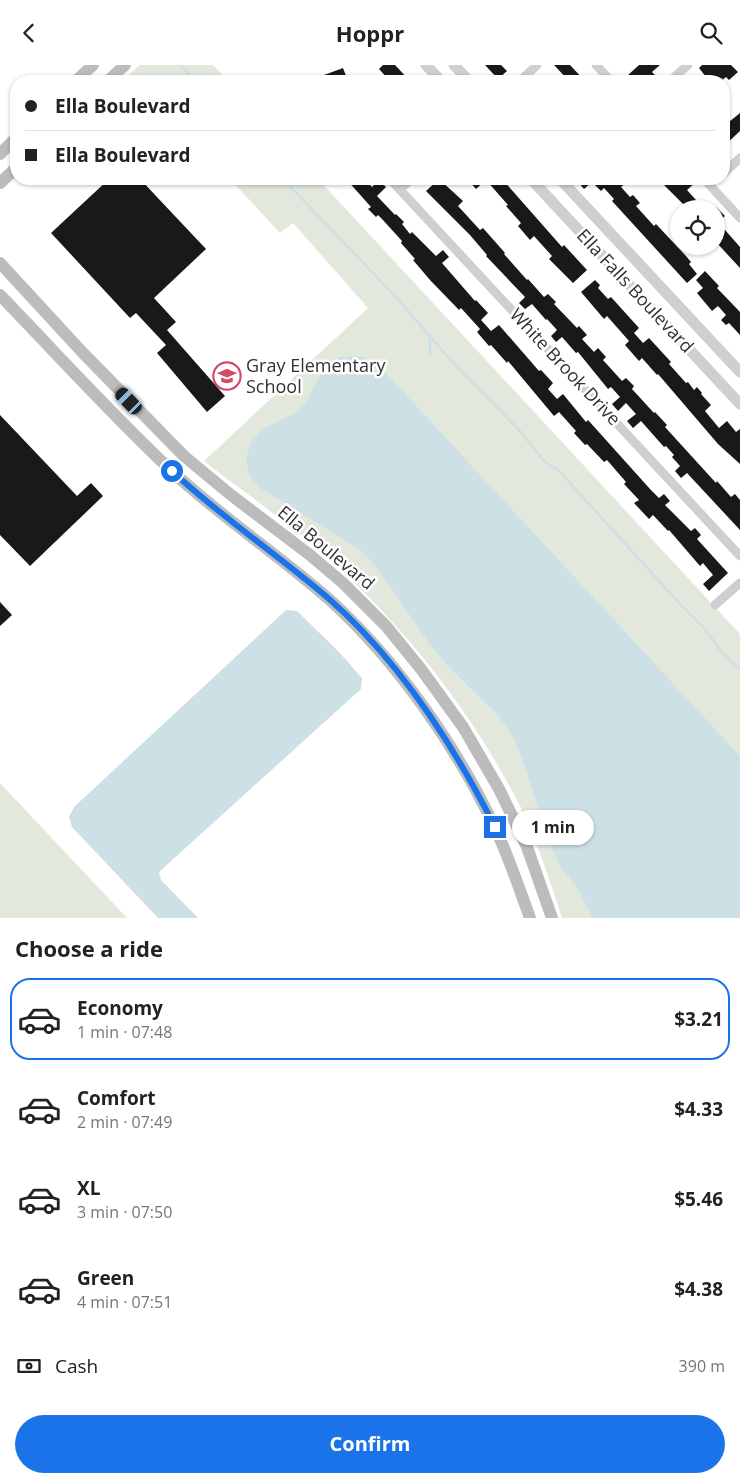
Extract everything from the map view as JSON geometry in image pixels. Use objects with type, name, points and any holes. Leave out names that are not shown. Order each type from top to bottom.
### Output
[{"type":"main road","points":[[82,75],[93,65]]},
{"type":"main road","points":[[114,75],[125,65]]},
{"type":"main road","points":[[0,153],[10,144]]},
{"type":"main road","points":[[0,183],[10,174]]},
{"type":"main road","name":"Ella Boulevard","points":[[0,263],[83,353],[187,458],[231,495],[310,555],[361,600],[386,626],[439,693],[481,757],[514,818],[527,847],[552,918]]},
{"type":"main road","points":[[0,295],[123,424],[175,474],[218,511],[296,572],[352,621],[382,653],[449,746],[488,813],[507,855],[530,918]]},
{"type":"main road","points":[[68,367],[83,353]]},
{"type":"main road","points":[[175,474],[187,458]]},
{"type":"main road","points":[[422,706],[439,693]]},
{"type":"street","points":[[426,65],[435,75]]},
{"type":"street","points":[[454,65],[463,75]]},
{"type":"street","points":[[526,75],[537,65]]},
{"type":"street","points":[[596,65],[605,75]]},
{"type":"street","points":[[677,75],[688,65]]},
{"type":"street","points":[[730,167],[740,158]]},
{"type":"street","name":"White Brook Drive","points":[[396,185],[740,556]]},
{"type":"street","points":[[400,189],[405,185]]},
{"type":"street","name":"Ella Falls Boulevard","points":[[537,185],[740,404]]},
{"type":"street","name":"Ella Falls Boulevard","points":[[566,185],[740,372]]},
{"type":"street","points":[[710,185],[740,218]]},
{"type":"street","points":[[633,289],[649,274]]},
{"type":"street","points":[[715,605],[740,583]]},
{"type":"shaded area","points":[[140,65],[213,65],[222,75],[129,75]]},
{"type":"shaded area","points":[[236,185],[324,185],[740,634],[740,918],[562,918],[538,848],[521,808],[482,739],[436,673],[384,613],[327,557],[204,461],[368,308],[293,223],[280,233]]},
{"type":"shaded area","points":[[362,356],[384,371],[740,756],[740,918],[593,918],[578,889],[560,866],[549,842],[523,761],[513,737],[498,715],[448,666],[429,643],[375,565],[359,549],[260,488],[249,475],[246,459],[251,442],[263,429],[295,413],[305,404],[324,368],[342,357]]},
{"type":"shaded area","points":[[286,610],[297,611],[338,651],[362,678],[361,689],[159,872],[161,880],[198,918],[158,918],[72,827],[69,817],[74,807]]},
{"type":"shaded area","points":[[0,783],[127,918],[0,918]]},
{"type":"building","points":[[383,65],[395,65],[404,75],[384,75],[379,69]]},
{"type":"building","points":[[485,65],[501,65],[507,71],[502,75],[494,75]]},
{"type":"building","points":[[554,65],[570,65],[579,75],[563,75]]},
{"type":"building","points":[[639,65],[660,65],[652,72],[655,75],[628,75]]},
{"type":"building","points":[[702,65],[731,65],[738,72],[730,79],[730,75],[704,75],[699,68]]},
{"type":"building","points":[[343,68],[346,75],[324,75]]},
{"type":"building","points":[[740,113],[740,131],[730,140],[730,121]]},
{"type":"building","points":[[103,185],[146,185],[206,249],[154,298],[176,322],[167,330],[225,396],[207,412],[157,353],[166,345],[136,313],[130,318],[51,233]]},
{"type":"building","points":[[351,185],[370,185],[372,187],[374,185],[384,185],[386,187],[377,196],[404,222],[402,224],[410,234],[412,232],[436,256],[443,250],[449,257],[442,263],[488,313],[481,320],[491,331],[499,325],[539,371],[541,370],[553,383],[548,389],[557,399],[563,394],[586,422],[588,420],[659,498],[664,494],[670,501],[665,505],[691,531],[695,528],[701,535],[697,539],[728,573],[709,591],[703,584],[713,575],[703,563],[700,566],[669,530],[653,515],[649,519],[634,503],[639,500],[624,484],[626,482],[607,460],[604,462],[587,444],[585,445],[574,433],[576,431],[559,412],[554,416],[508,361],[507,363],[491,345],[489,346],[477,332],[480,329],[461,308],[459,310],[430,280],[413,260],[415,259],[401,243],[402,241],[378,215],[376,217],[368,209],[371,207]]},
{"type":"building","points":[[432,185],[446,185],[463,201],[458,206],[480,230],[483,228],[544,297],[548,294],[556,302],[554,304],[577,328],[579,326],[587,335],[582,339],[594,352],[598,348],[606,357],[603,360],[622,381],[626,378],[634,386],[632,389],[667,425],[665,427],[716,483],[717,481],[731,497],[735,494],[740,500],[740,530],[687,473],[681,478],[675,471],[680,466],[672,457],[674,455],[666,446],[664,447],[641,421],[633,428],[627,421],[636,414],[626,403],[618,411],[612,404],[620,397],[611,387],[608,389],[578,352],[576,353],[562,337],[556,342],[551,336],[557,330],[532,304],[525,309],[519,303],[525,297],[486,256],[470,235],[426,191]]},
{"type":"building","points":[[472,185],[480,185],[476,189]]},
{"type":"building","points":[[490,185],[507,185],[562,247],[564,245],[587,270],[573,283],[549,259],[552,256],[534,236],[530,240],[518,226],[521,223],[506,206],[508,205]]},
{"type":"building","points":[[581,185],[589,185],[584,189]]},
{"type":"building","points":[[595,185],[624,185],[621,187],[630,197],[633,195],[640,203],[636,206],[654,226],[656,224],[670,239],[670,255],[685,255],[697,274],[687,283],[612,201],[614,199],[604,188],[601,191]]},
{"type":"building","points":[[664,185],[693,185],[687,190],[696,200],[679,200]]},
{"type":"building","points":[[725,230],[740,247],[740,268],[725,252]]},
{"type":"building","points":[[705,271],[719,286],[717,288],[740,312],[740,335],[729,323],[726,325],[721,320],[726,315],[718,306],[712,311],[697,293],[703,288],[696,280]]},
{"type":"building","points":[[595,280],[600,285],[598,288],[608,299],[611,297],[639,328],[634,333],[643,343],[649,338],[671,362],[669,364],[686,383],[688,382],[694,390],[697,387],[711,405],[705,411],[719,428],[727,421],[736,432],[740,429],[740,464],[718,444],[658,374],[642,358],[639,361],[625,345],[629,341],[607,316],[604,319],[581,292]]},
{"type":"building","points":[[0,415],[77,496],[91,483],[103,496],[30,566],[0,535]]},
{"type":"building","points":[[0,602],[12,615],[0,626]]},
{"type":"waterway","points":[[181,65],[190,75]]},
{"type":"waterway","points":[[289,185],[394,295],[456,366],[521,432],[543,460],[559,471],[704,628],[724,655],[740,669]]},
{"type":"waterway","points":[[430,336],[430,354]]},
{"type":"place","name":"Gray Elementary School","points":[[227,376]]},
{"type":"route","points":[[172,471],[203,499],[328,599],[370,640],[404,682],[445,739],[495,827]]}]
